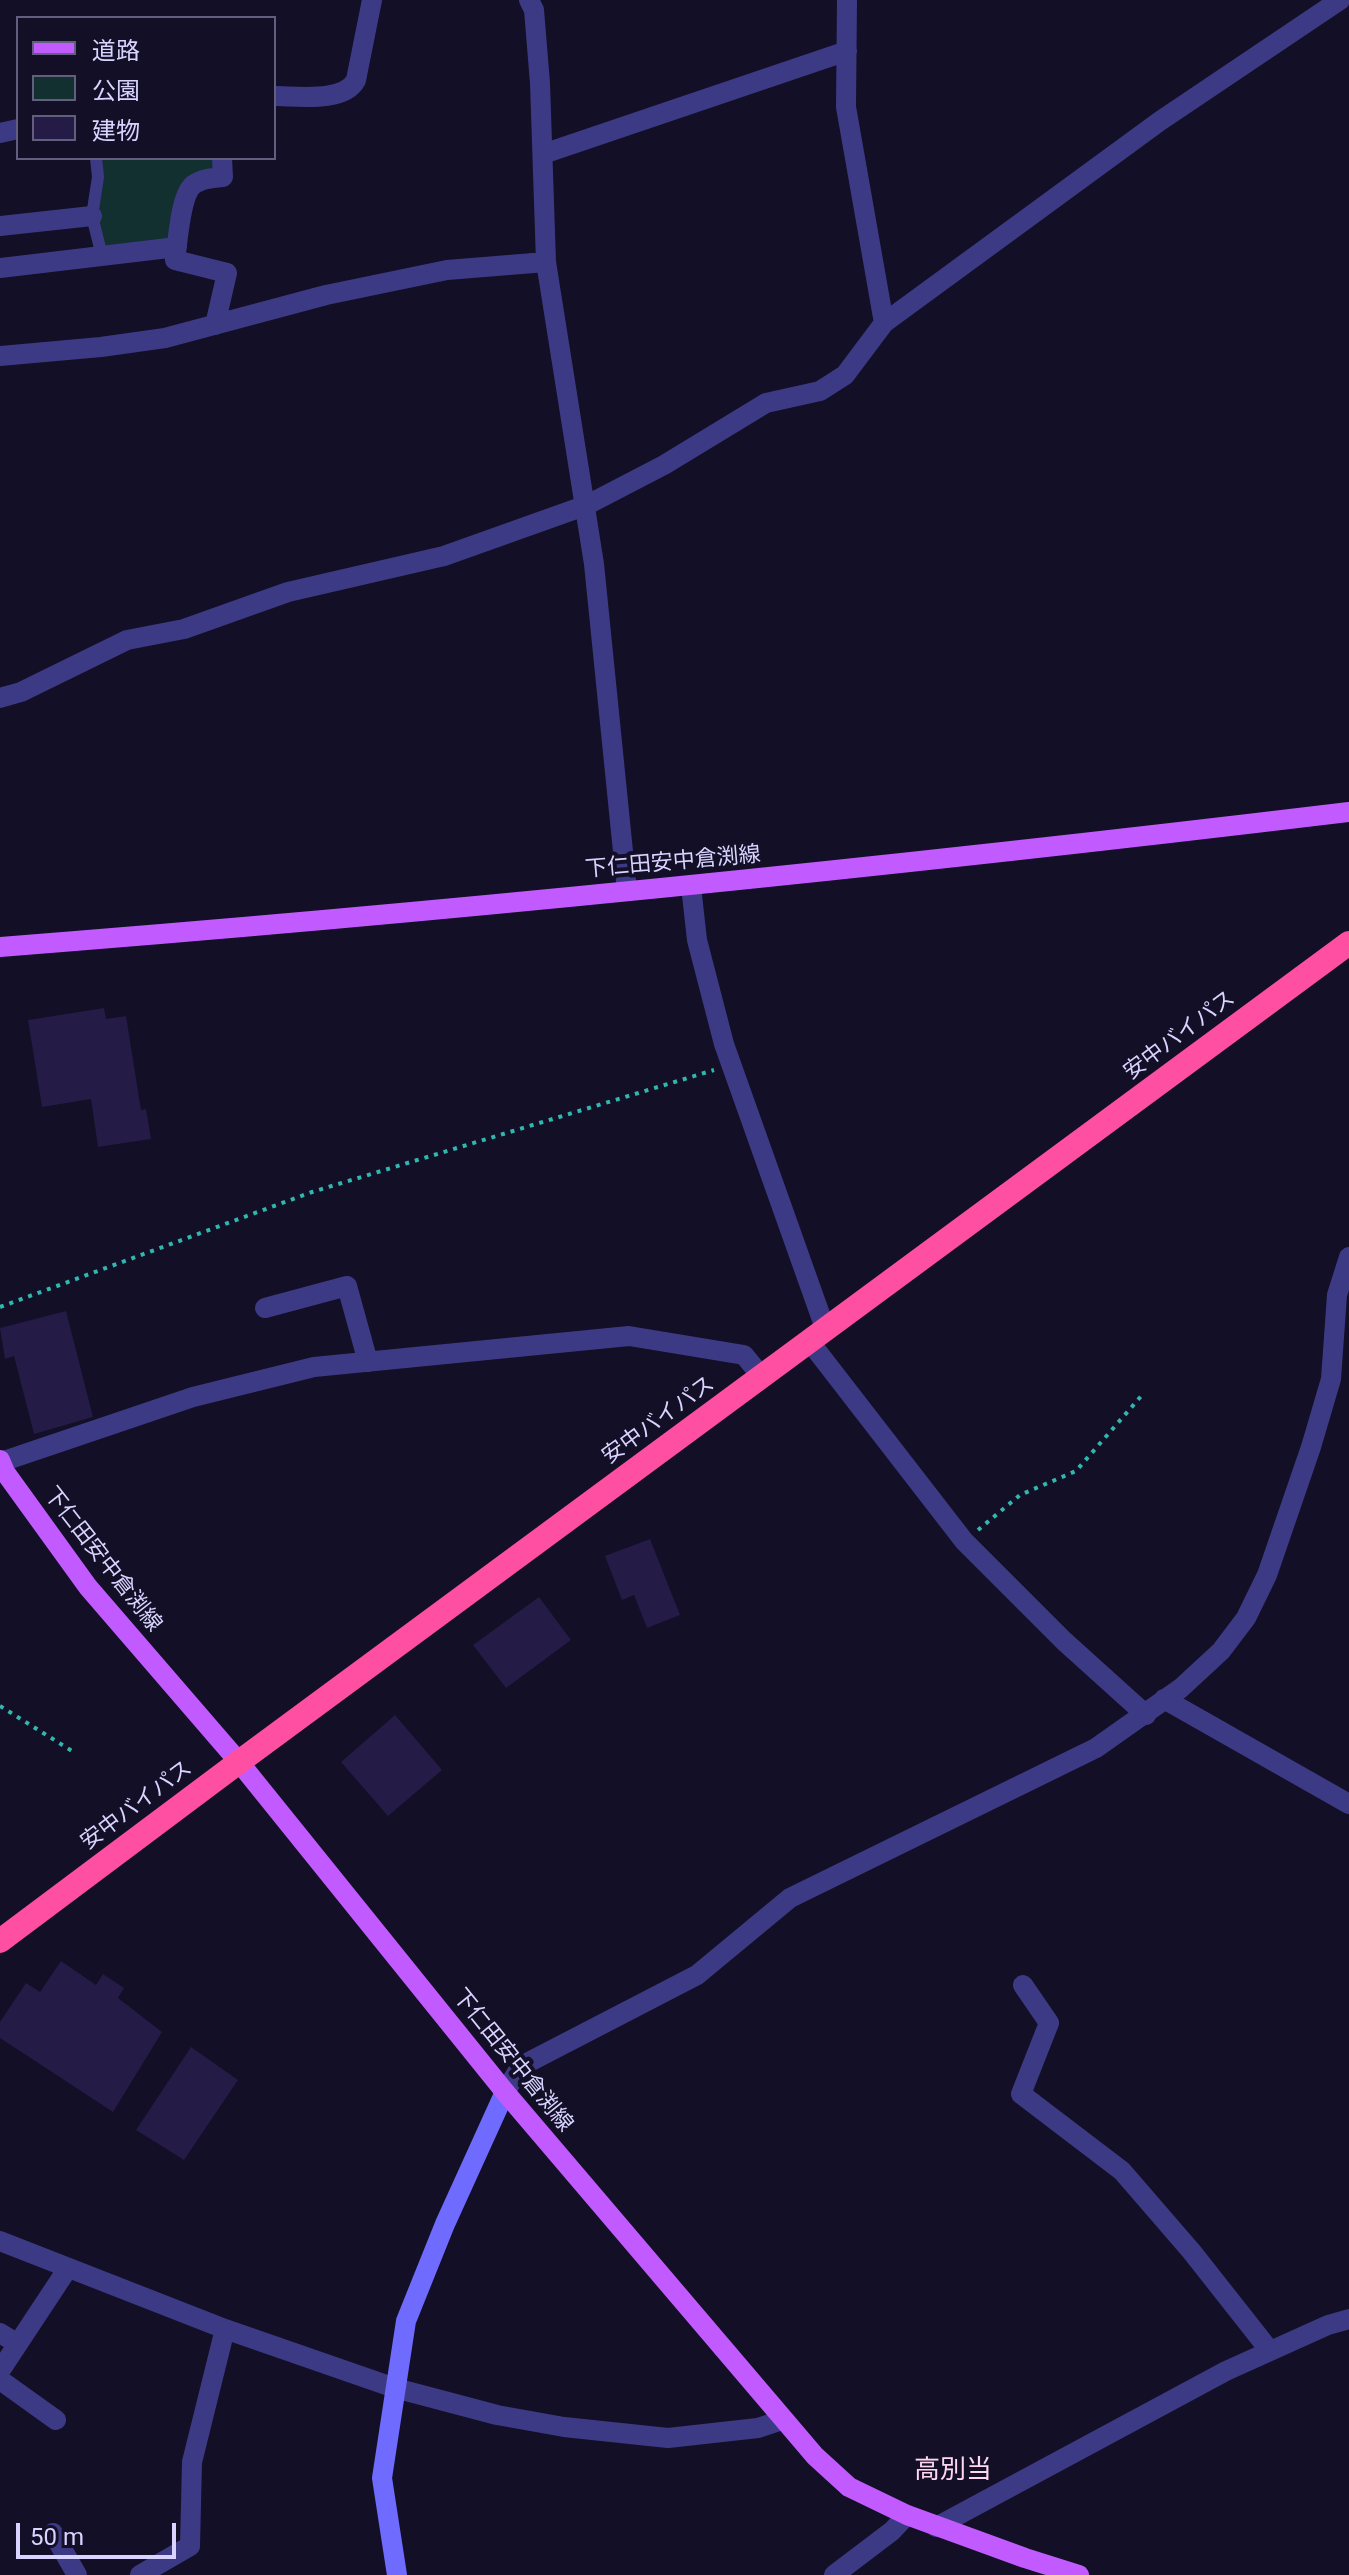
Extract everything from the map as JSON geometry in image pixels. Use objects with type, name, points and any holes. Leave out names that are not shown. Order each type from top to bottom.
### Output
[{"type":"highway","name":"安中バイパス","points":[[0,1941],[1349,943]]},
{"type":"main road","name":"下仁田安中倉渕線","points":[[0,947],[691,886],[1349,812]]},
{"type":"main road","name":"下仁田安中倉渕線","points":[[0,1461],[88,1587],[239,1762],[505,2092],[815,2456],[849,2487],[907,2515],[1079,2575]]},
{"type":"street","points":[[276,96],[340,95],[351,89],[356,80],[372,0]]},
{"type":"street","points":[[529,0],[534,10],[546,262],[587,505],[627,891]]},
{"type":"street","points":[[847,0],[846,107],[884,323]]},
{"type":"street","points":[[0,698],[21,692],[127,640],[184,629],[288,592],[444,556],[587,505],[664,465],[766,403],[820,391],[845,375],[884,323],[1160,121],[1340,0]]},
{"type":"street","points":[[543,154],[847,51]]},
{"type":"street","points":[[215,325],[227,273],[175,260],[186,195],[194,184],[223,177],[222,160]]},
{"type":"street","points":[[0,226],[92,216]]},
{"type":"street","points":[[0,268],[177,247]]},
{"type":"street","points":[[0,356],[165,338],[326,295],[447,270],[546,262]]},
{"type":"street","points":[[691,886],[697,940],[731,1064],[818,1336],[964,1541],[1064,1641],[1146,1715]]},
{"type":"street","points":[[397,2575],[382,2478],[406,2321],[445,2224],[505,2092],[519,2069],[697,1975],[790,1898],[1096,1748],[1181,1688],[1221,1651],[1246,1618],[1267,1575],[1331,1379],[1337,1295],[1349,1257]]},
{"type":"street","points":[[265,1308],[347,1286],[368,1362]]},
{"type":"street","points":[[0,1461],[193,1397],[314,1367],[629,1336],[744,1355],[762,1377]]},
{"type":"street","points":[[1164,1699],[1349,1804]]},
{"type":"street","points":[[1023,1985],[1049,2023],[1021,2094],[1122,2171],[1192,2252],[1270,2351]]},
{"type":"street","points":[[0,2241],[225,2329],[395,2388],[497,2415],[550,2425],[668,2438],[758,2428],[782,2420]]},
{"type":"street","points":[[0,2371],[9,2338],[68,2268]]},
{"type":"street","points":[[936,2527],[1226,2371],[1328,2325],[1349,2319]]},
{"type":"street","points":[[140,2575],[190,2546],[192,2462],[225,2329]]},
{"type":"street","points":[[0,2380],[56,2420]]},
{"type":"street","points":[[834,2575],[892,2531],[907,2515]]},
{"type":"street","points":[[53,2533],[77,2575]]},
{"type":"lane","points":[[96,160],[98,177],[92,216],[102,256]]},
{"type":"path","points":[[0,1307],[312,1192],[731,1064]]},
{"type":"path","points":[[964,1541],[1020,1495],[1076,1471],[1143,1394]]},
{"type":"path","points":[[0,1706],[72,1751]]},
{"type":"green space","points":[[100,160],[215,160],[216,169],[204,172],[171,241],[103,249],[96,211]]},
{"type":"building","points":[[104,1008],[106,1019],[126,1016],[141,1110],[146,1109],[151,1139],[98,1147],[91,1099],[42,1107],[28,1020]]},
{"type":"building","points":[[66,1311],[93,1417],[34,1434],[14,1356],[5,1359],[0,1328]]},
{"type":"building","points":[[650,1539],[680,1615],[647,1628],[634,1595],[622,1600],[605,1556]]},
{"type":"building","points":[[539,1597],[571,1640],[506,1688],[473,1645]]},
{"type":"building","points":[[395,1715],[442,1770],[388,1816],[341,1762]]},
{"type":"building","points":[[61,1961],[96,1985],[103,1974],[124,1988],[118,1998],[162,2032],[113,2112],[0,2038],[0,2022],[26,1983],[40,1992]]},
{"type":"building","points":[[191,2047],[238,2080],[184,2160],[136,2130]]},
{"type":"district","name":"高別当","points":[[953,2471]]}]
